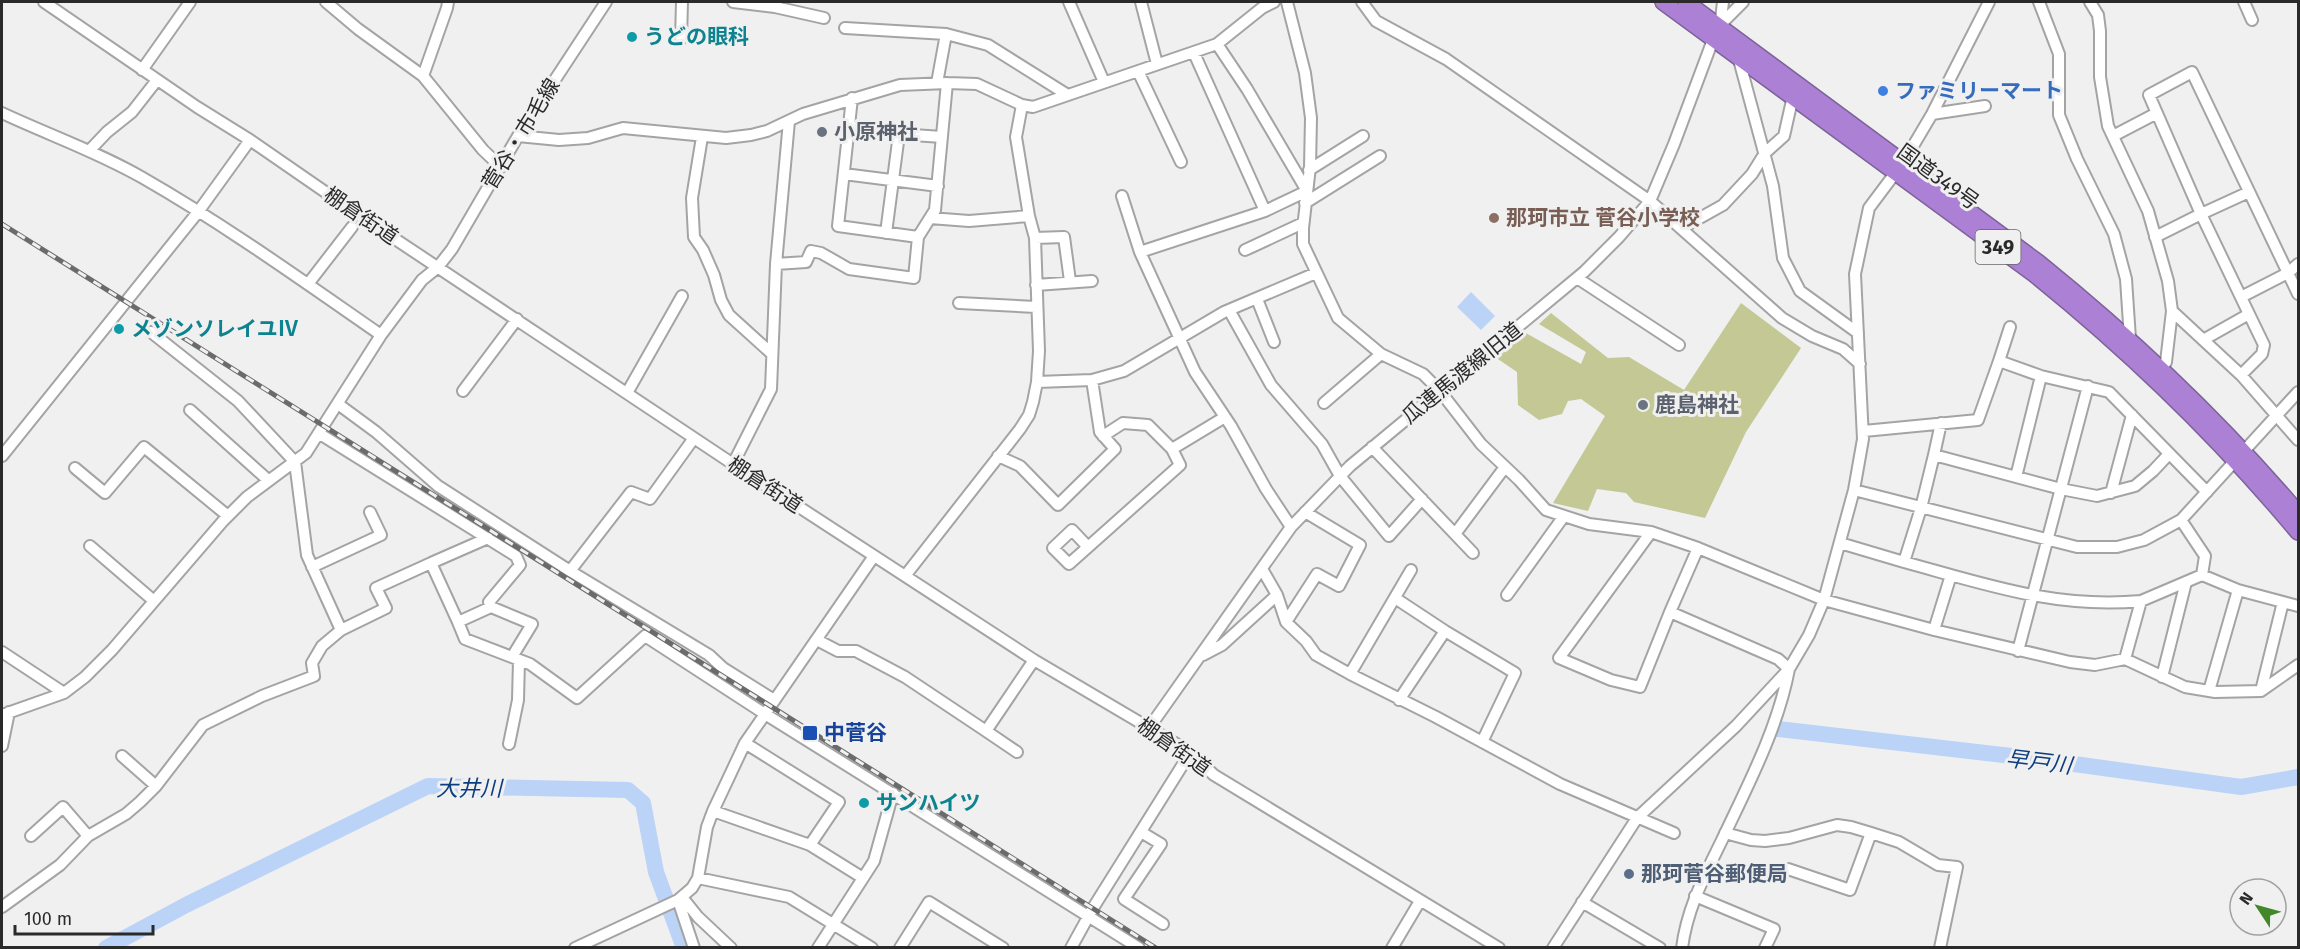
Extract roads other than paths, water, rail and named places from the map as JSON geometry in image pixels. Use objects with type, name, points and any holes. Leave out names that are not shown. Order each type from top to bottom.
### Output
[{"type":"highway","name":"国道349号","points":[[1663,2],[1717,32],[1900,168],[2034,274],[2157,379],[2240,455],[2298,513]]},
{"type":"highway","name":"国道349号","points":[[1686,2],[1738,55],[1793,96],[2039,263],[2130,339],[2162,368],[2240,455],[2298,532]]},
{"type":"street","name":"棚倉街道","points":[[45,2],[142,70],[874,556],[1034,660],[1190,753],[1214,775],[1499,948]]},
{"type":"street","points":[[142,70],[190,2]]},
{"type":"street","points":[[326,2],[358,29],[423,76],[483,150],[501,167]]},
{"type":"street","points":[[423,76],[448,2]]},
{"type":"street","name":"菅谷・市毛線","points":[[5,714],[64,693],[85,677],[99,664],[228,516],[268,480],[306,453],[381,335],[422,280],[438,267],[452,249],[518,136],[606,2]]},
{"type":"street","points":[[681,39],[682,2]]},
{"type":"street","points":[[733,2],[776,4],[824,18]]},
{"type":"street","points":[[1069,2],[1104,82]]},
{"type":"street","points":[[1141,2],[1157,63]]},
{"type":"street","points":[[518,136],[559,140],[588,138],[623,129],[702,137],[726,138],[751,135],[852,98],[900,85],[977,84],[1022,105],[1033,107],[1217,44],[1262,8],[1274,2]]},
{"type":"street","points":[[1287,2],[1307,84],[1311,118],[1303,244],[1338,318],[1381,354],[1423,374],[1440,391],[1481,444],[1545,510],[1589,524],[1651,532],[1698,548],[1824,600],[1934,630],[2070,662],[2095,665],[2125,659],[2185,687],[2209,691],[2261,691],[2298,665]]},
{"type":"street","points":[[1362,2],[1376,21],[1446,59],[1650,201],[1782,318],[1812,336],[1843,349],[1860,364]]},
{"type":"street","points":[[1717,32],[1722,2]]},
{"type":"street","name":"瓜連馬渡線旧道","points":[[1149,728],[1305,512],[1372,447],[1577,278],[1619,237],[1650,201],[1717,32],[1743,2]]},
{"type":"street","points":[[1553,948],[1636,818],[1736,726],[1789,669],[1809,635],[1824,600],[1840,543],[1854,490],[1864,431],[1855,274],[1869,208],[1900,168],[1932,114],[1989,2]]},
{"type":"street","points":[[2039,2],[2059,54],[2059,115],[2077,159],[2114,234],[2126,279],[2130,339]]},
{"type":"street","points":[[2090,2],[2098,15],[2100,77],[2108,126],[2148,211],[2168,281],[2172,311],[2166,362],[2162,368]]},
{"type":"street","points":[[2244,2],[2252,20]]},
{"type":"street","points":[[845,28],[946,34],[988,45],[1066,94]]},
{"type":"street","points":[[776,264],[806,262],[811,251],[821,253],[849,269],[914,278],[918,237],[935,210],[942,137],[942,83],[946,34]]},
{"type":"street","points":[[1217,44],[1247,89],[1306,197]]},
{"type":"street","points":[[1194,53],[1265,211]]},
{"type":"street","points":[[1738,55],[1773,186],[1783,258],[1800,291],[1858,333]]},
{"type":"street","points":[[1138,71],[1181,162]]},
{"type":"street","points":[[2241,375],[2262,354],[2264,345],[2201,214],[2149,95],[2192,72],[2298,294]]},
{"type":"street","points":[[89,151],[107,132],[132,112],[157,80]]},
{"type":"street","points":[[1682,228],[1724,205],[1752,174],[1765,153],[1785,136],[1793,96]]},
{"type":"street","points":[[852,98],[838,226],[918,237]]},
{"type":"street","points":[[905,576],[1029,415],[1037,382],[1039,351],[1035,238],[1029,216],[1016,137],[1022,105]]},
{"type":"street","points":[[1932,114],[1985,106]]},
{"type":"street","points":[[2,113],[89,151],[142,178],[198,212],[381,335]]},
{"type":"street","points":[[2113,136],[2157,113]]},
{"type":"street","points":[[733,464],[771,389],[776,264],[789,121]]},
{"type":"street","points":[[850,126],[899,134],[942,137]]},
{"type":"street","points":[[886,233],[899,134]]},
{"type":"street","points":[[1309,170],[1363,136]]},
{"type":"street","points":[[702,137],[692,198],[694,237],[703,250],[714,275],[721,300],[729,315],[771,353]]},
{"type":"street","points":[[2,456],[198,212],[250,140]]},
{"type":"street","points":[[1140,252],[1306,197],[1380,156]]},
{"type":"street","points":[[844,174],[938,186]]},
{"type":"street","points":[[2155,237],[2249,192]]},
{"type":"street","points":[[1122,196],[1140,252],[1195,372],[1225,417],[1266,489],[1292,527]]},
{"type":"street","points":[[930,218],[969,221],[1029,216]]},
{"type":"street","points":[[1245,250],[1303,223]]},
{"type":"street","points":[[308,285],[352,227]]},
{"type":"street","points":[[1035,238],[1064,237],[1070,281]]},
{"type":"street","points":[[2241,297],[2288,273],[2298,264]]},
{"type":"street","points":[[1037,382],[1092,380],[1124,371],[1229,310],[1316,273]]},
{"type":"street","points":[[1577,278],[1679,345]]},
{"type":"street","points":[[1036,285],[1092,281]]},
{"type":"street","points":[[627,393],[682,296]]},
{"type":"street","points":[[1257,299],[1274,342]]},
{"type":"street","points":[[959,303],[1036,307]]},
{"type":"street","points":[[1229,310],[1271,385],[1322,444],[1340,476],[1389,536],[1422,499]]},
{"type":"street","points":[[2172,311],[2241,375],[2298,440]]},
{"type":"street","points":[[2202,340],[2248,314]]},
{"type":"street","points":[[463,391],[517,319]]},
{"type":"street","points":[[1864,431],[1978,420],[2010,327]]},
{"type":"street","points":[[151,332],[238,401],[295,462],[307,555],[341,630]]},
{"type":"street","points":[[1324,403],[1381,354]]},
{"type":"street","points":[[1999,361],[2041,376],[2109,392],[2207,492]]},
{"type":"street","points":[[2016,477],[2041,376]]},
{"type":"street","points":[[998,456],[1020,466],[1058,505],[1115,449],[1100,432],[1092,380]]},
{"type":"street","points":[[2018,651],[2088,386]]},
{"type":"street","points":[[1854,490],[2077,547],[2117,547],[2144,540],[2181,520],[2298,392]]},
{"type":"street","points":[[338,404],[376,432],[438,486],[570,571],[709,655],[723,669],[774,700]]},
{"type":"street","points":[[190,410],[268,480]]},
{"type":"street","points":[[2111,494],[2132,415]]},
{"type":"street","points":[[1172,448],[1225,417]]},
{"type":"street","points":[[1088,547],[1180,465],[1172,448],[1148,425],[1123,423],[1103,435]]},
{"type":"street","points":[[1904,562],[1922,508],[1941,423]]},
{"type":"street","points":[[320,434],[516,556],[520,565],[489,602],[491,607]]},
{"type":"street","points":[[570,571],[631,492],[650,500],[694,438]]},
{"type":"street","points":[[75,468],[105,493],[144,447],[228,516]]},
{"type":"street","points":[[1372,447],[1473,553]]},
{"type":"street","points":[[1934,455],[2061,489],[2097,496],[2135,486],[2169,454]]},
{"type":"street","points":[[1455,534],[1505,467]]},
{"type":"street","points":[[1287,622],[1317,574],[1339,585],[1360,546],[1305,512]]},
{"type":"street","points":[[312,567],[381,535],[370,513]]},
{"type":"street","points":[[1507,595],[1564,516]]},
{"type":"street","points":[[2181,520],[2205,556],[2202,575]]},
{"type":"street","points":[[1651,532],[1559,658],[1611,680],[1641,687],[1698,548]]},
{"type":"street","points":[[2,907],[60,865],[88,836],[126,814],[156,786],[203,725],[262,696],[314,676],[312,663],[322,646],[341,630],[386,608],[376,588],[488,538]]},
{"type":"street","points":[[1840,543],[2033,597],[2090,604],[2141,601],[2202,575],[2238,590],[2298,606]]},
{"type":"street","points":[[90,546],[154,601]]},
{"type":"street","points":[[575,948],[678,899],[692,888],[698,878],[705,836],[713,811],[745,743],[874,556]]},
{"type":"street","points":[[431,563],[465,639],[530,664],[577,698],[645,636],[765,714],[1139,948]]},
{"type":"street","points":[[1262,569],[1277,595],[1287,622],[1316,655],[1560,784],[1674,833]]},
{"type":"street","points":[[1350,674],[1411,570]]},
{"type":"street","points":[[1934,630],[1951,575]]},
{"type":"street","points":[[2162,677],[2186,582]]},
{"type":"street","points":[[2209,691],[2238,590]]},
{"type":"street","points":[[1202,655],[1222,645],[1277,595]]},
{"type":"street","points":[[1395,598],[1515,673],[1482,742]]},
{"type":"street","points":[[2125,659],[2141,601]]},
{"type":"street","points":[[2261,691],[2283,602]]},
{"type":"street","points":[[458,622],[491,607],[532,624],[516,658],[518,700],[509,744]]},
{"type":"street","points":[[1670,612],[1778,659],[1789,669]]},
{"type":"street","points":[[1399,700],[1445,631]]},
{"type":"street","points":[[817,640],[838,651],[856,651],[905,676],[1017,752]]},
{"type":"street","points":[[2,652],[64,693]]},
{"type":"street","points":[[986,731],[1034,660]]},
{"type":"street","points":[[1682,948],[1685,925],[1695,896],[1771,732],[1789,669]]},
{"type":"street","points":[[2,746],[5,714]]},
{"type":"street","points":[[745,743],[839,802],[810,845]]},
{"type":"street","points":[[1071,948],[1088,916],[1190,753]]},
{"type":"street","points":[[122,756],[156,786]]},
{"type":"street","points":[[818,948],[874,861],[894,793]]},
{"type":"street","points":[[31,836],[63,807],[88,836]]},
{"type":"street","points":[[713,811],[810,845],[862,878]]},
{"type":"street","points":[[1725,833],[1765,842],[1837,825],[1851,827],[1899,842],[1938,865],[1957,867],[1940,948]]},
{"type":"street","points":[[1142,832],[1161,844],[1124,900],[1163,924]]},
{"type":"street","points":[[1788,869],[1850,890],[1871,833]]},
{"type":"street","points":[[698,878],[789,897],[872,948]]},
{"type":"street","points":[[1695,896],[1774,929],[1765,948]]},
{"type":"street","points":[[678,899],[694,948]]},
{"type":"street","points":[[678,899],[731,948]]},
{"type":"street","points":[[1392,948],[1420,901]]},
{"type":"street","points":[[900,948],[930,902],[1003,948]]},
{"type":"street","points":[[1582,902],[1660,948]]},
{"type":"water","points":[[1471,292],[1495,316],[1481,330],[1457,307]]},
{"type":"waterway","name":"早戸川","points":[[1778,729],[2038,759],[2241,787],[2298,777]]},
{"type":"waterway","name":"大井川","points":[[106,948],[186,905],[428,786],[628,790],[643,803],[656,872],[684,948]]},
{"type":"railway","points":[[2,224],[1156,948]]},
{"type":"place","name":"うどの眼科","points":[[632,37]]},
{"type":"place","name":"ファミリーマート","points":[[1883,91]]},
{"type":"place","name":"小原神社","points":[[822,132]]},
{"type":"place","name":"那珂市立 菅谷小学校","points":[[1494,218]]},
{"type":"place","name":"メゾンソレイユⅣ","points":[[119,329]]},
{"type":"place","name":"鹿島神社","points":[[1643,405]]},
{"type":"place","name":"中菅谷","points":[[810,733]]},
{"type":"place","name":"サンハイツ","points":[[864,803]]},
{"type":"place","name":"那珂菅谷郵便局","points":[[1629,874]]}]
